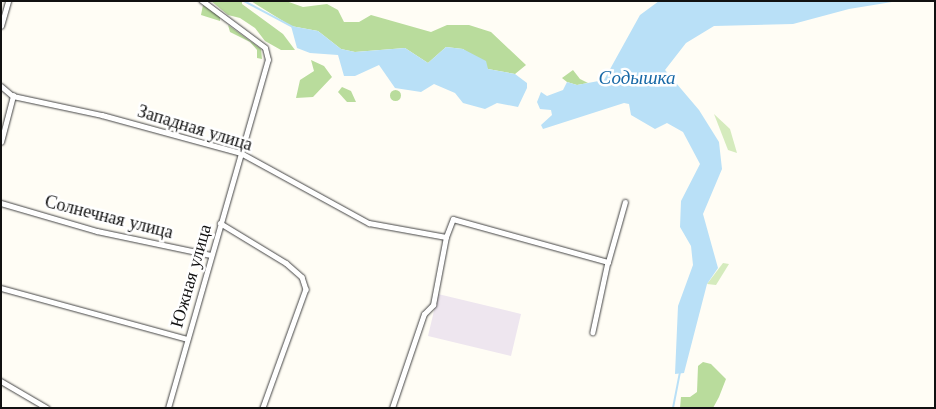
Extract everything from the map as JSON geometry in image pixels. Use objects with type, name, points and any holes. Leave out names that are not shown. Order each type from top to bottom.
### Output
[{"type":"street","points":[[1,26],[8,1]]},
{"type":"street","name":"Южная улица","points":[[168,408],[241,153],[240,147],[266,72],[265,48],[202,1]]},
{"type":"street","points":[[1,86],[13,96],[1,142]]},
{"type":"street","name":"Западная улица","points":[[13,96],[102,115],[241,153],[369,223],[446,237]]},
{"type":"street","points":[[594,332],[608,262],[625,202]]},
{"type":"street","name":"Солнечная улица","points":[[1,203],[97,231],[211,256]]},
{"type":"street","points":[[392,408],[424,314],[433,305],[446,237],[453,218],[608,262]]},
{"type":"street","points":[[220,223],[286,263],[302,277],[306,289],[263,408]]},
{"type":"street","points":[[1,288],[187,339]]},
{"type":"street","points":[[1,381],[47,408]]},
{"type":"shaded area","points":[[438,294],[521,314],[511,356],[428,336]]},
{"type":"green space","points":[[211,1],[242,1],[242,4],[283,34],[295,50],[281,50],[265,41],[255,28],[240,18],[228,15]]},
{"type":"green space","points":[[251,1],[286,1],[303,7],[327,4],[338,10],[344,22],[359,22],[371,15],[431,32],[447,25],[469,25],[491,32],[526,65],[515,74],[488,69],[463,49],[446,47],[428,63],[405,48],[355,52],[341,49],[318,31],[291,26]]},
{"type":"green space","points":[[203,5],[220,16],[220,21],[201,15]]},
{"type":"green space","points":[[228,25],[261,49],[262,59],[257,58],[257,50],[250,42],[230,32]]},
{"type":"green space","points":[[311,60],[324,66],[332,77],[313,97],[296,98],[300,80],[314,71]]},
{"type":"green space","points":[[573,70],[580,79],[588,83],[577,85],[567,82],[562,78]]},
{"type":"green space","points":[[342,87],[351,91],[356,102],[347,102],[338,92]]},
{"type":"green space","points":[[395,89],[401,95],[395,101],[389,95]]},
{"type":"green space","points":[[714,114],[730,129],[737,153],[728,150]]},
{"type":"green space","points":[[723,263],[729,264],[716,285],[707,284]]},
{"type":"green space","points":[[703,362],[711,364],[726,379],[719,397],[713,408],[680,408],[681,397],[690,397],[697,392],[698,366]]},
{"type":"water","name":"Содышка","points":[[659,1],[898,1],[849,9],[793,24],[714,26],[686,43],[665,70],[699,110],[719,142],[722,169],[703,214],[718,268],[707,284],[684,373],[675,374],[678,306],[693,265],[691,246],[680,227],[681,201],[700,164],[683,132],[667,123],[655,129],[631,115],[629,104],[624,103],[543,129],[541,125],[552,115],[551,110],[540,109],[537,102],[541,92],[547,96],[563,90],[567,82],[577,85],[604,80],[640,15]]},
{"type":"water","points":[[291,26],[318,31],[341,49],[355,52],[405,48],[428,63],[446,47],[463,49],[486,61],[488,69],[515,74],[527,83],[527,88],[518,107],[497,103],[485,109],[463,103],[455,93],[434,84],[421,92],[395,88],[379,65],[355,76],[344,76],[338,55],[310,53],[297,48]]},
{"type":"waterway","points":[[244,1],[293,27]]},
{"type":"waterway","points":[[673,408],[680,373]]}]
